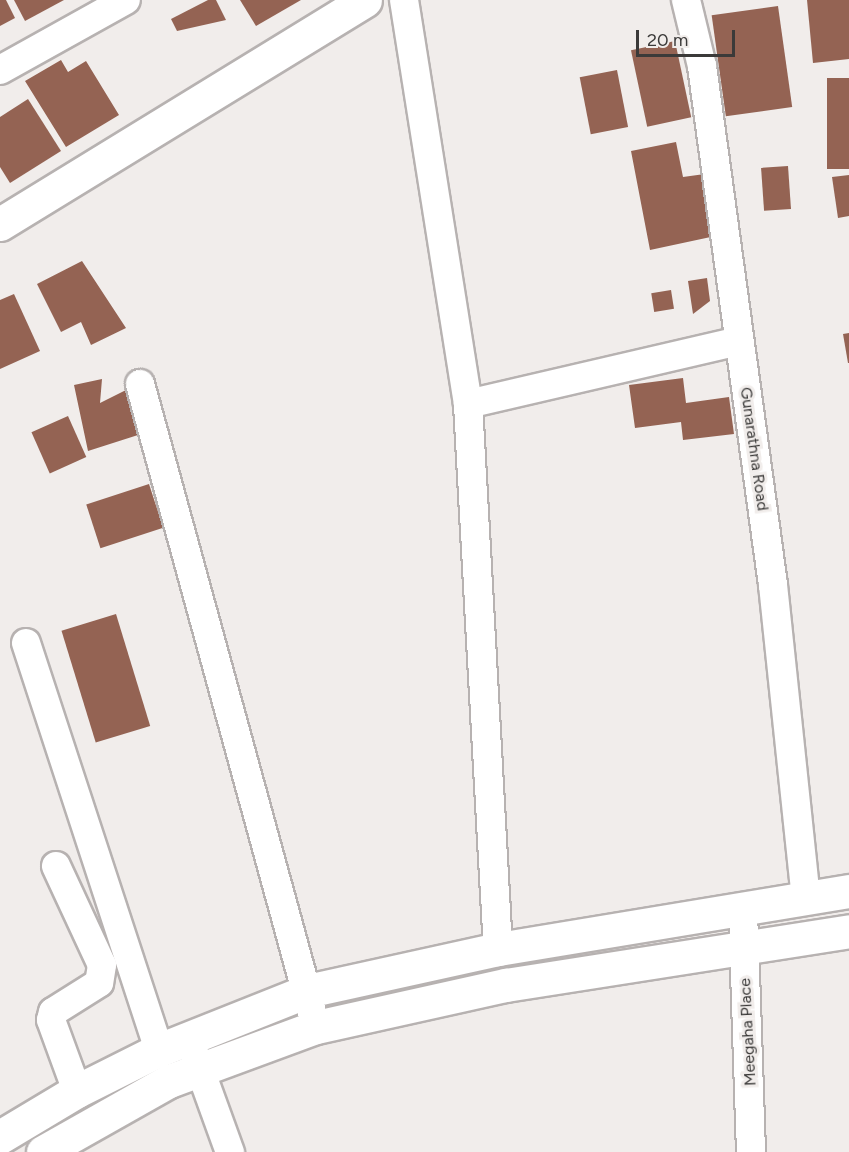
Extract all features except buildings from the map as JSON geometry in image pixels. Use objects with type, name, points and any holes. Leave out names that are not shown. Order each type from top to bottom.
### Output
[{"type":"main road","points":[[0,224],[365,0]]},
{"type":"main road","points":[[0,1137],[77,1091],[173,1043],[307,992],[498,949],[743,911],[849,891]]},
{"type":"main road","points":[[43,1152],[90,1122],[200,1067],[316,1027],[506,985],[849,931]]},
{"type":"street","points":[[0,70],[126,0]]},
{"type":"street","points":[[404,0],[468,404],[498,949]]},
{"type":"street","name":"Gunarathna Road","points":[[686,0],[702,66],[773,585],[806,899]]},
{"type":"street","points":[[468,404],[739,341]]},
{"type":"street","points":[[140,384],[316,1027]]},
{"type":"street","points":[[26,643],[173,1043],[200,1067],[230,1152]]},
{"type":"street","points":[[56,866],[102,965],[99,983],[53,1012],[51,1020],[77,1091]]},
{"type":"street","name":"Meegaha Place","points":[[743,911],[751,1152]]}]
